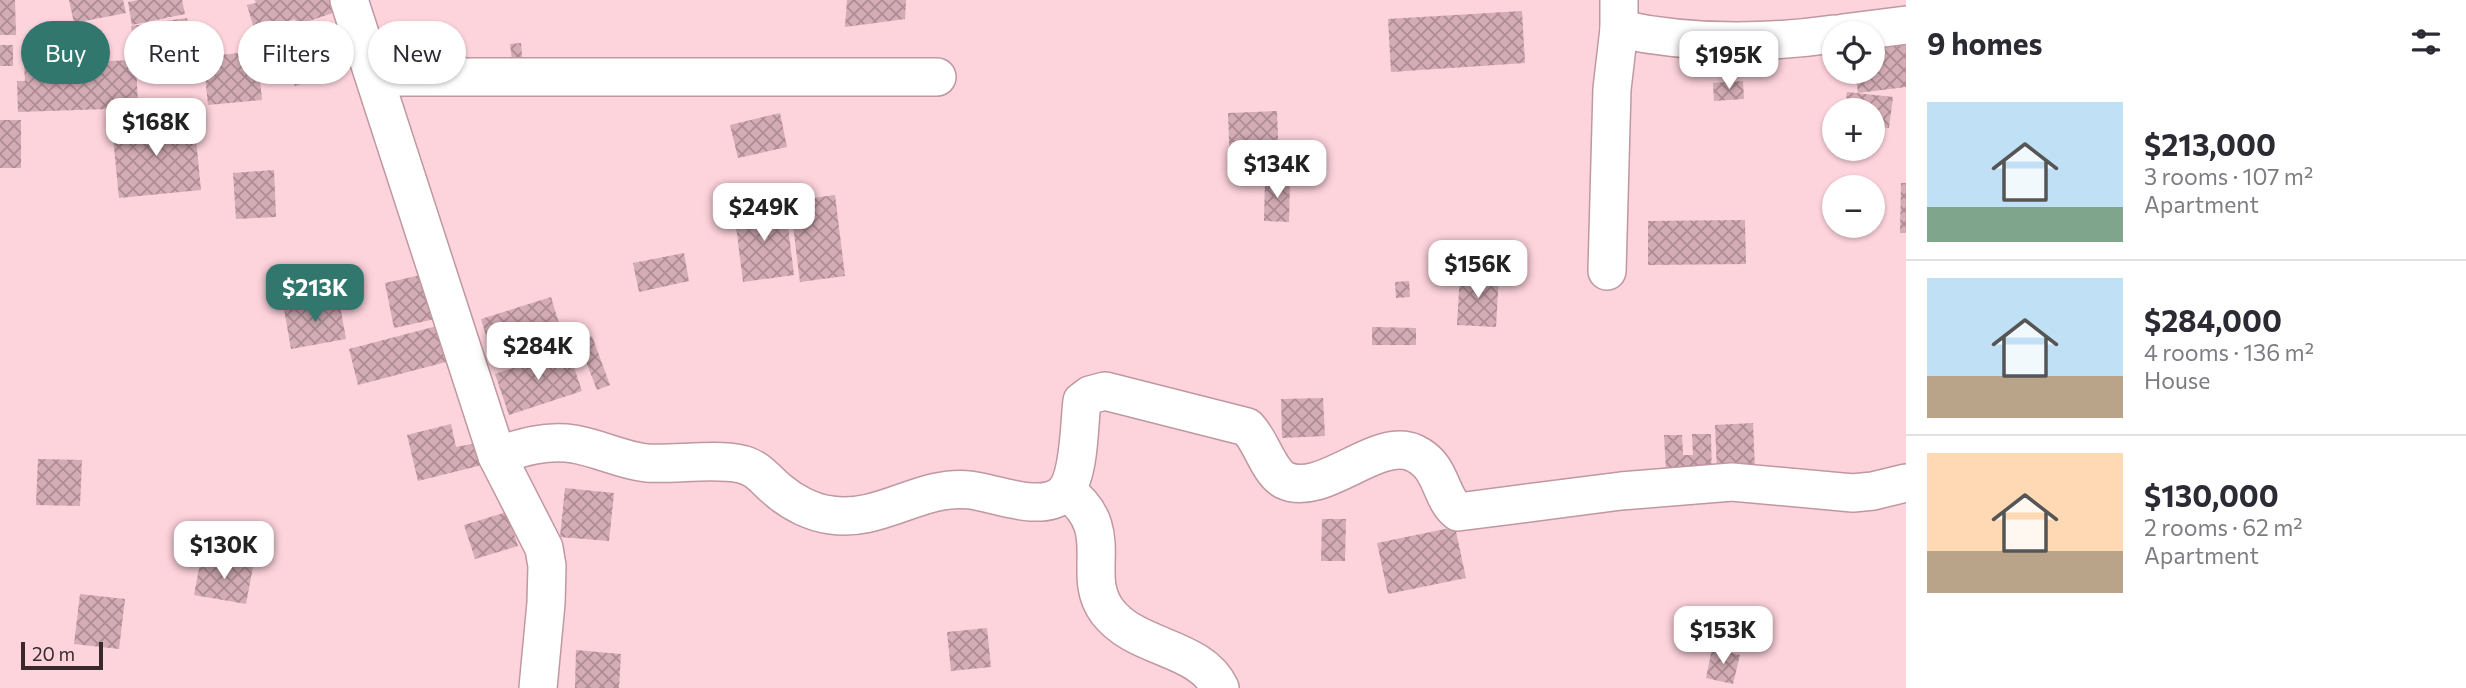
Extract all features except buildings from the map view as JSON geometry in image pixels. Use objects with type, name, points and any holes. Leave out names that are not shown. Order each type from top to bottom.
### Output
[{"type":"street","points":[[349,0],[368,56]]},
{"type":"street","points":[[1607,271],[1612,89],[1619,15],[1652,36],[1751,41],[1796,40],[1822,36]]},
{"type":"street","points":[[1885,28],[1906,25]]},
{"type":"street","points":[[466,77],[937,77]]},
{"type":"street","points":[[377,84],[496,456],[544,548],[547,566],[546,603],[538,688]]},
{"type":"street","points":[[496,456],[527,445],[544,443],[574,444],[615,457],[646,463],[740,464],[760,471],[778,491],[803,507],[831,515],[858,516],[881,511],[946,489],[970,490],[1040,502],[1066,491],[1073,473],[1082,401],[1090,395],[1105,391],[1247,427],[1255,435],[1274,470],[1284,480],[1294,482],[1309,483],[1324,479],[1387,452],[1410,451],[1427,462],[1437,474],[1453,508],[1458,512],[1621,491],[1732,482],[1853,493],[1906,483]]},
{"type":"street","points":[[1066,491],[1080,501],[1095,530],[1098,589],[1108,613],[1143,639],[1201,665],[1220,688]]}]
